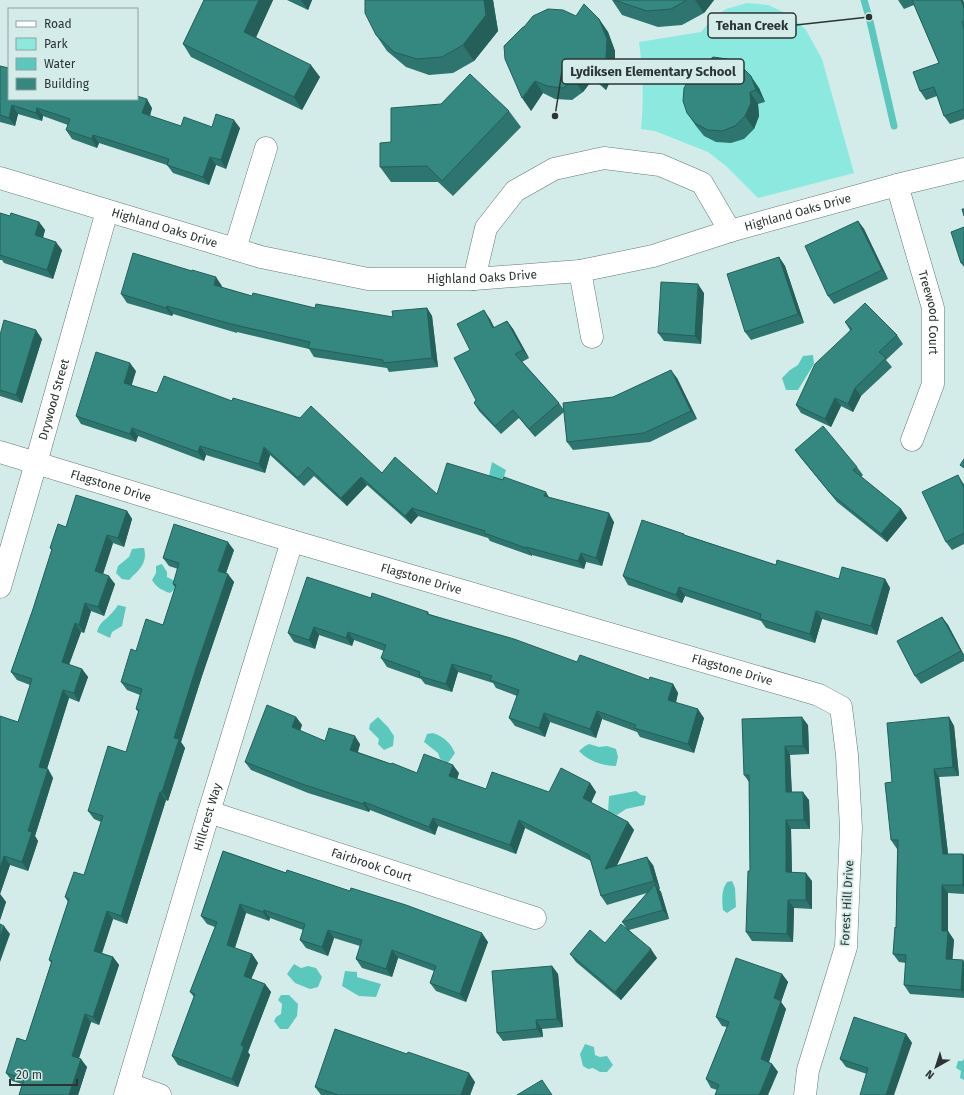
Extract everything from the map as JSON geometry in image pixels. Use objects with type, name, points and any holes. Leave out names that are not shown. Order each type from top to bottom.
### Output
[{"type":"street","points":[[235,249],[266,148]]},
{"type":"street","points":[[474,279],[486,228],[515,191],[554,170],[604,158],[660,164],[702,183],[730,231]]},
{"type":"street","name":"Highland Oaks Drive","points":[[0,178],[261,257],[368,278],[474,279],[580,271],[653,256],[730,231],[897,185],[964,169]]},
{"type":"street","name":"Treewood Court","points":[[897,185],[933,308],[933,384],[912,440]]},
{"type":"street","name":"Drywood Street","points":[[0,587],[107,211]]},
{"type":"street","points":[[580,271],[592,337]]},
{"type":"street","name":"Flagstone Drive","points":[[0,452],[292,540],[819,695],[841,707]]},
{"type":"street","name":"Hillcrest Way","points":[[127,1090],[209,812],[292,540]]},
{"type":"street","name":"Forest Hill Drive","points":[[805,1095],[808,1070],[846,947],[851,828],[847,755],[841,707]]},
{"type":"street","name":"Fairbrook Court","points":[[209,812],[535,918]]},
{"type":"street","points":[[127,1090],[160,1095]]},
{"type":"green space","points":[[747,3],[768,5],[790,15],[806,30],[822,59],[854,173],[758,198],[726,166],[708,152],[655,131],[641,129],[643,86],[639,42],[701,32],[713,18],[726,9]]},
{"type":"water","points":[[813,355],[814,364],[798,390],[786,390],[782,378],[798,365],[803,356]]},
{"type":"water","points":[[492,462],[506,470],[494,508],[496,480],[489,476]]},
{"type":"water","points":[[144,548],[145,553],[142,566],[129,580],[122,579],[116,573],[118,566],[129,557],[132,549]]},
{"type":"water","points":[[162,564],[167,572],[167,577],[175,581],[174,590],[170,593],[160,588],[152,580],[156,573],[156,566]]},
{"type":"water","points":[[118,605],[126,607],[122,626],[112,632],[110,638],[97,632],[101,624]]},
{"type":"water","points":[[378,717],[388,727],[394,736],[393,746],[384,750],[378,744],[379,739],[369,729],[370,724]]},
{"type":"water","points":[[433,733],[446,740],[455,753],[448,763],[440,759],[438,753],[424,742],[427,734]]},
{"type":"water","points":[[589,744],[599,747],[607,746],[616,749],[618,757],[616,766],[596,762],[583,755],[579,751]]},
{"type":"water","points":[[636,791],[641,795],[646,796],[644,805],[626,809],[617,815],[608,812],[609,796]]},
{"type":"water","points":[[732,881],[735,888],[736,907],[727,913],[723,910],[723,892],[727,882]]},
{"type":"water","points":[[294,964],[301,968],[308,966],[316,968],[322,977],[318,987],[310,989],[295,983],[287,974]]},
{"type":"water","points":[[345,971],[357,972],[357,977],[381,984],[376,997],[359,996],[342,986]]},
{"type":"water","points":[[281,995],[289,995],[298,1004],[297,1016],[288,1029],[280,1029],[274,1021],[276,1017],[281,1014],[282,1004],[278,1000]]},
{"type":"water","points":[[585,1044],[594,1047],[595,1055],[600,1057],[607,1056],[613,1065],[607,1072],[600,1072],[593,1068],[588,1069],[583,1066],[580,1054]]},
{"type":"water","points":[[964,1059],[964,1080],[960,1078],[961,1071],[956,1068],[958,1061],[962,1061]]},
{"type":"building","points":[[204,0],[259,0],[244,32],[311,65],[294,97],[183,44]]},
{"type":"building","points":[[365,0],[484,0],[486,15],[463,45],[442,57],[417,59],[394,52],[376,35],[365,13]]},
{"type":"building","points":[[614,0],[687,0],[671,9],[647,11]]},
{"type":"building","points":[[912,0],[961,0],[964,8],[964,21],[962,22],[964,29],[964,109],[944,116],[934,87],[920,91],[913,72],[939,63]]},
{"type":"building","points":[[584,4],[599,19],[607,39],[606,59],[597,78],[585,67],[574,80],[563,88],[547,86],[535,81],[522,98],[505,59],[504,46],[533,16],[548,9],[563,10],[576,16]]},
{"type":"building","points":[[713,57],[727,59],[739,64],[751,76],[756,90],[750,92],[751,103],[745,116],[735,126],[722,131],[708,130],[696,124],[687,113],[683,101],[684,88],[691,76]]},
{"type":"building","points":[[0,66],[8,68],[8,100],[138,100],[138,96],[147,99],[142,113],[181,126],[184,117],[212,127],[216,114],[234,120],[221,160],[210,157],[203,177],[167,165],[169,159],[93,135],[92,139],[66,130],[70,119],[37,108],[36,113],[12,105],[9,118],[0,115]]},
{"type":"building","points":[[470,74],[509,111],[442,181],[427,166],[380,167],[380,143],[391,142],[391,108],[441,104]]},
{"type":"building","points":[[0,213],[10,216],[11,213],[39,222],[35,235],[56,242],[47,270],[0,255]]},
{"type":"building","points":[[858,221],[882,270],[828,296],[805,246]]},
{"type":"building","points":[[964,227],[964,262],[961,263],[951,232]]},
{"type":"building","points":[[133,253],[216,277],[214,285],[252,296],[253,293],[315,308],[316,304],[393,317],[392,311],[427,308],[432,358],[383,363],[383,360],[308,348],[310,342],[231,324],[167,306],[166,308],[121,294]]},
{"type":"building","points":[[779,257],[798,314],[745,332],[727,274]]},
{"type":"building","points":[[661,282],[698,284],[695,336],[658,333]]},
{"type":"building","points":[[865,303],[897,335],[879,352],[886,358],[855,388],[848,404],[835,398],[825,419],[796,405],[815,364],[852,329],[845,322]]},
{"type":"building","points":[[484,310],[493,328],[507,321],[523,350],[515,354],[559,403],[529,429],[513,410],[495,426],[474,403],[476,400],[454,358],[470,350],[457,324]]},
{"type":"building","points":[[4,320],[36,330],[16,395],[0,390],[0,335]]},
{"type":"building","points":[[96,352],[130,363],[124,383],[157,393],[164,376],[232,401],[233,398],[300,418],[311,406],[382,473],[395,457],[437,494],[447,463],[503,480],[504,477],[546,492],[544,496],[609,513],[596,558],[581,553],[578,561],[526,548],[484,533],[485,531],[412,508],[405,516],[361,477],[341,498],[308,467],[298,478],[264,447],[259,464],[200,446],[198,452],[132,428],[130,434],[76,416]]},
{"type":"building","points":[[671,370],[691,411],[644,433],[567,442],[563,403],[613,397]]},
{"type":"building","points":[[823,426],[857,467],[853,470],[901,509],[881,534],[831,494],[795,450]]},
{"type":"building","points":[[964,459],[964,468],[960,465]]},
{"type":"building","points":[[958,475],[964,488],[964,533],[946,542],[922,492]]},
{"type":"building","points":[[76,495],[127,511],[118,538],[107,535],[95,571],[109,576],[98,607],[85,603],[79,625],[75,623],[62,662],[82,669],[74,693],[63,690],[39,767],[48,769],[28,831],[32,832],[22,862],[4,856],[0,869],[0,716],[18,722],[32,679],[11,672],[33,609],[52,549],[50,548],[58,524],[66,527]]},
{"type":"building","points":[[642,520],[776,565],[777,560],[839,579],[842,567],[885,579],[871,626],[816,611],[810,634],[760,619],[761,614],[679,587],[676,595],[623,576]]},
{"type":"building","points":[[174,524],[228,542],[218,571],[228,574],[174,738],[179,739],[162,792],[160,792],[121,916],[107,911],[94,951],[113,957],[93,1017],[85,1014],[72,1056],[81,1059],[69,1095],[19,1095],[24,1079],[6,1073],[17,1038],[26,1041],[52,961],[49,960],[69,899],[65,897],[74,872],[84,875],[103,816],[88,811],[108,746],[126,752],[139,710],[136,709],[142,689],[121,682],[131,649],[136,651],[146,619],[163,625],[176,585],[173,584],[179,563],[163,558]]},
{"type":"building","points":[[307,577],[371,598],[372,593],[428,612],[427,614],[514,639],[577,662],[580,655],[649,680],[650,677],[673,684],[668,700],[698,709],[688,744],[634,728],[636,725],[597,711],[590,729],[544,713],[539,728],[509,718],[519,690],[490,680],[492,676],[452,664],[446,684],[419,676],[420,672],[381,658],[386,645],[348,632],[346,638],[314,627],[309,640],[288,633]]},
{"type":"building","points":[[942,617],[961,651],[915,676],[897,641]]},
{"type":"building","points":[[267,705],[296,717],[292,727],[325,741],[329,728],[355,736],[350,750],[391,764],[392,763],[417,773],[424,754],[453,765],[449,776],[486,789],[492,772],[549,792],[561,768],[590,783],[583,798],[628,822],[605,869],[647,857],[654,881],[601,896],[589,855],[519,820],[510,845],[433,818],[429,827],[364,802],[363,804],[302,784],[245,762]]},
{"type":"building","points":[[802,717],[803,746],[785,746],[786,792],[803,792],[804,820],[786,820],[786,872],[806,873],[806,900],[788,900],[787,934],[746,932],[748,871],[750,871],[749,775],[744,775],[742,719]]},
{"type":"building","points":[[949,717],[953,767],[934,769],[943,854],[963,854],[963,885],[942,885],[942,931],[948,931],[946,959],[963,960],[961,990],[904,985],[906,955],[893,954],[895,927],[896,928],[898,840],[891,840],[885,783],[892,782],[887,723]]},
{"type":"building","points":[[223,851],[286,873],[287,870],[350,891],[351,888],[406,905],[482,933],[460,994],[430,983],[436,966],[392,950],[386,969],[356,959],[362,940],[328,930],[322,947],[300,940],[305,924],[264,910],[263,912],[240,904],[227,945],[252,954],[244,976],[265,984],[241,1045],[244,1047],[232,1079],[172,1056],[195,994],[190,992],[217,922],[201,916]]},
{"type":"building","points":[[655,884],[663,910],[622,922]]},
{"type":"building","points":[[0,924],[4,926],[0,937]]},
{"type":"building","points":[[621,924],[651,949],[615,992],[570,954],[590,930],[605,943]]},
{"type":"building","points":[[736,958],[782,974],[774,998],[781,1001],[761,1059],[772,1064],[759,1095],[715,1095],[719,1085],[706,1079],[729,1022],[716,1017]]},
{"type":"building","points":[[552,966],[557,1019],[536,1020],[537,1029],[497,1033],[492,971]]},
{"type":"building","points":[[854,1017],[906,1034],[886,1095],[860,1095],[868,1068],[840,1059]]},
{"type":"building","points":[[335,1029],[407,1054],[408,1052],[469,1073],[461,1095],[338,1095],[315,1087]]},
{"type":"building","points":[[542,1080],[552,1095],[517,1095]]},
{"type":"waterway","points":[[864,0],[894,126]]},
{"type":"place","name":"Tehan Creek","points":[[869,17]]},
{"type":"place","name":"Lydiksen Elementary School","points":[[555,116]]}]
